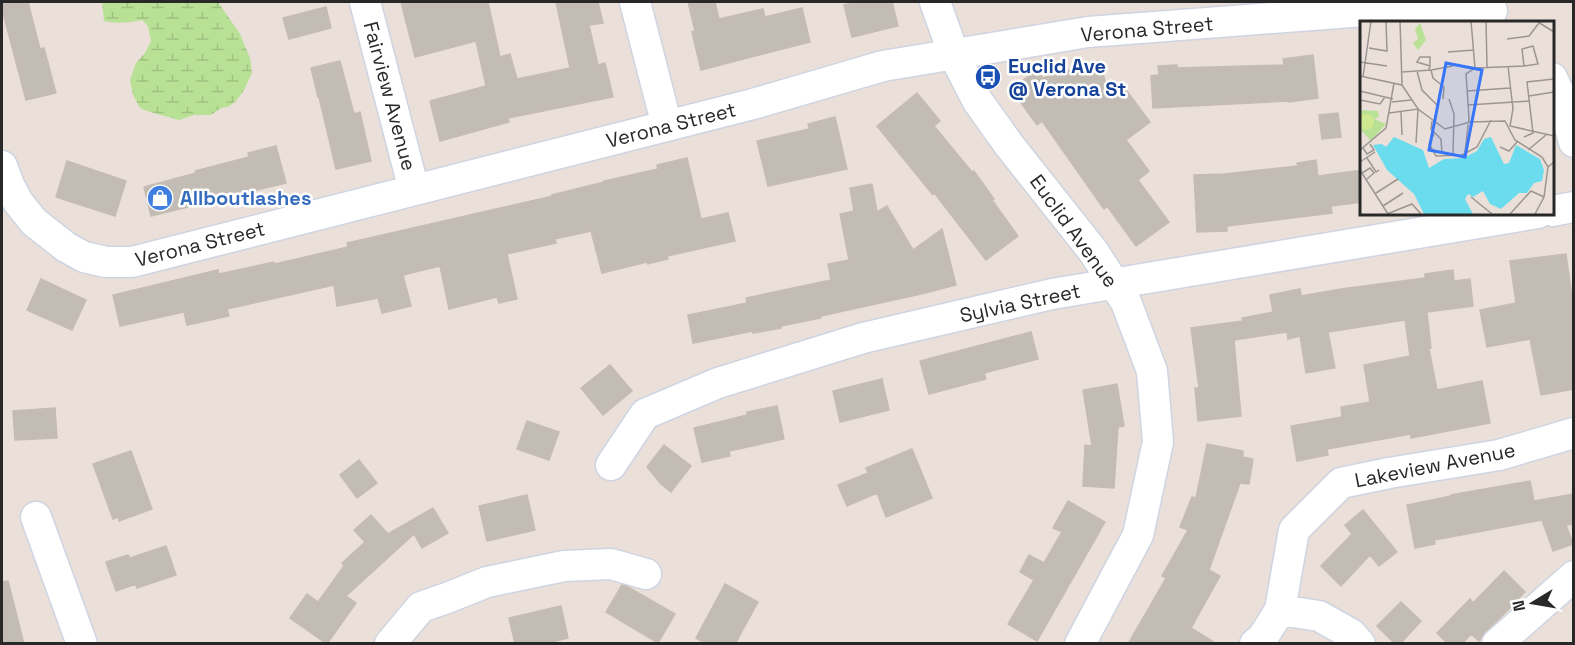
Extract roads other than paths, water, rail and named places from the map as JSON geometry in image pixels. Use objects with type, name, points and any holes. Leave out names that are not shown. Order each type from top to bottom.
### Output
[{"type":"street","name":"Fairview Avenue","points":[[365,2],[414,190]]},
{"type":"street","points":[[636,2],[667,126]]},
{"type":"street","name":"Euclid Avenue","points":[[935,2],[954,55],[977,100],[1094,251],[1126,302],[1152,371],[1158,442],[1138,535],[1080,644]]},
{"type":"street","name":"Verona Street","points":[[2,166],[18,202],[34,222],[66,247],[84,257],[106,262],[132,262],[753,104],[883,66],[1088,32],[1396,5],[1493,12]]},
{"type":"street","points":[[1554,82],[1562,99],[1574,142]]},
{"type":"street","points":[[1554,211],[1574,207]]},
{"type":"street","name":"Sylvia Street","points":[[611,465],[645,414],[718,382],[863,338],[1052,294],[1532,214]]},
{"type":"street","name":"Lakeview Avenue","points":[[1255,644],[1263,637],[1280,610],[1294,530],[1341,483],[1499,455],[1574,433]]},
{"type":"street","points":[[36,517],[81,644]]},
{"type":"street","points":[[390,644],[421,607],[487,582],[564,566],[610,564],[646,574]]},
{"type":"street","points":[[1497,644],[1574,576]]},
{"type":"street","points":[[1280,610],[1319,616],[1351,634],[1360,644]]},
{"type":"place","name":"Euclid Ave @ Verona St","points":[[988,77]]},
{"type":"place","name":"Allboutlashes","points":[[160,198]]}]
